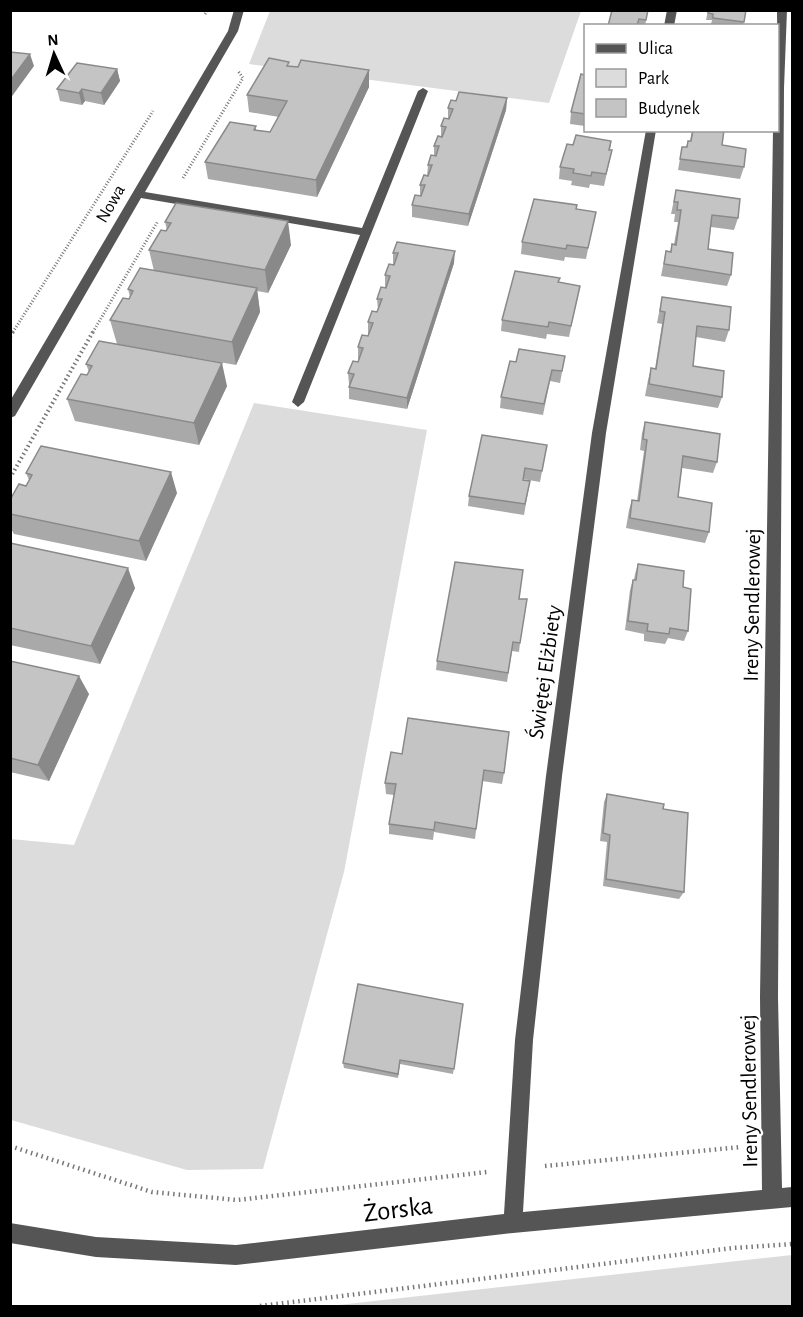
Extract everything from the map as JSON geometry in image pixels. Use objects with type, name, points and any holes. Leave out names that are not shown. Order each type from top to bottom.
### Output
[{"type":"street","name":"Nowa","points":[[10,413],[233,31],[239,10]]},
{"type":"street","name":"Ireny Sendlerowej","points":[[779,88],[782,10]]},
{"type":"street","points":[[297,402],[423,91]]},
{"type":"street","name":"Świętej Elżbiety","points":[[513,1223],[524,1040],[557,752],[599,433],[651,132]]},
{"type":"street","name":"Ireny Sendlerowej","points":[[772,1199],[770,1144],[772,613],[778,132]]},
{"type":"street","points":[[138,194],[366,232]]},
{"type":"street","name":"Żorska","points":[[10,1233],[96,1247],[236,1255],[513,1223],[792,1197]]},
{"type":"path","points":[[205,14],[208,10]]},
{"type":"path","points":[[10,478],[170,199],[243,78],[236,67]]},
{"type":"path","points":[[10,1146],[152,1192],[237,1200],[517,1168],[770,1144]]},
{"type":"path","points":[[260,1306],[733,1248],[792,1244]]},
{"type":"green space","points":[[270,11],[581,11],[549,103],[249,64]]},
{"type":"green space","points":[[254,403],[427,430],[344,872],[263,1169],[187,1170],[11,1120],[11,839],[74,845]]},
{"type":"green space","points":[[792,1255],[792,1306],[329,1306]]},
{"type":"building","points":[[612,10],[648,10],[646,20],[639,19],[637,24],[608,24]]},
{"type":"building","points":[[708,10],[746,10],[744,22],[713,18],[713,14],[708,13]]},
{"type":"building","points":[[10,52],[30,54],[10,81]]},
{"type":"building","points":[[269,58],[289,62],[287,66],[298,67],[301,60],[369,70],[316,180],[205,162],[230,122],[256,126],[254,130],[270,132],[287,101],[247,95]]},
{"type":"building","points":[[77,63],[117,69],[101,93],[82,89],[79,93],[57,89]]},
{"type":"building","points":[[581,74],[584,75],[584,114],[571,112]]},
{"type":"building","points":[[459,92],[507,98],[469,214],[412,205],[415,195],[421,196],[425,185],[420,185],[424,175],[428,176],[432,165],[428,165],[431,155],[436,156],[439,146],[434,146],[438,136],[442,137],[446,127],[441,126],[444,118],[449,119],[453,109],[448,108],[451,100],[456,101]]},
{"type":"building","points":[[693,132],[724,132],[722,145],[746,149],[744,167],[680,159],[682,147],[687,147],[688,141],[691,141]]},
{"type":"building","points":[[576,135],[611,141],[609,150],[612,150],[606,174],[592,172],[591,176],[573,173],[574,169],[560,167],[567,144],[573,145]]},
{"type":"building","points":[[676,190],[740,199],[738,218],[712,215],[710,231],[708,249],[733,253],[731,275],[664,264],[666,251],[671,252],[672,244],[676,245],[681,210],[677,210],[678,202],[674,202]]},
{"type":"building","points":[[534,199],[577,205],[576,209],[596,212],[588,248],[567,245],[566,249],[522,242]]},
{"type":"building","points":[[176,203],[288,221],[265,270],[149,250],[161,230],[166,231],[171,223],[165,222]]},
{"type":"building","points":[[397,242],[455,251],[407,398],[349,387],[354,374],[348,373],[353,361],[358,362],[363,348],[358,347],[362,335],[368,336],[373,323],[368,322],[372,311],[377,312],[382,299],[377,299],[381,287],[386,288],[390,276],[385,275],[389,264],[394,265],[398,253],[393,253]]},
{"type":"building","points":[[140,268],[257,288],[232,342],[110,320],[123,298],[129,299],[133,291],[128,289]]},
{"type":"building","points":[[515,271],[560,278],[558,282],[580,286],[571,326],[549,322],[548,327],[502,320]]},
{"type":"building","points":[[662,297],[731,307],[729,330],[697,326],[693,366],[724,371],[722,397],[649,384],[651,368],[656,369],[665,312],[660,311]]},
{"type":"building","points":[[99,341],[222,363],[194,423],[67,399],[81,374],[87,375],[92,366],[86,364]]},
{"type":"building","points":[[519,349],[565,356],[562,371],[552,370],[544,404],[501,397],[510,361],[516,362]]},
{"type":"building","points":[[645,422],[720,434],[717,462],[683,456],[678,497],[712,503],[709,532],[630,518],[632,500],[639,501],[647,440],[643,439]]},
{"type":"building","points":[[482,435],[547,445],[542,471],[525,468],[523,480],[530,481],[525,504],[469,496]]},
{"type":"building","points":[[41,446],[171,472],[139,541],[10,514],[10,500],[19,484],[26,486],[32,475],[26,473]]},
{"type":"building","points":[[10,543],[128,568],[91,646],[10,628]]},
{"type":"building","points":[[455,562],[523,570],[519,599],[527,599],[520,643],[513,642],[508,673],[437,661]]},
{"type":"building","points":[[638,564],[684,571],[683,587],[691,589],[688,631],[670,628],[669,634],[647,631],[648,624],[628,621],[633,580],[636,580]]},
{"type":"building","points":[[10,661],[79,676],[38,765],[10,758]]},
{"type":"building","points":[[408,718],[509,732],[504,773],[484,770],[476,829],[435,822],[434,830],[389,824],[396,784],[385,783],[391,752],[402,754]]},
{"type":"building","points":[[607,794],[664,804],[663,809],[688,813],[684,892],[606,879],[610,835],[603,833]]},
{"type":"building","points":[[358,984],[463,1004],[454,1069],[400,1060],[398,1074],[343,1063]]}]
